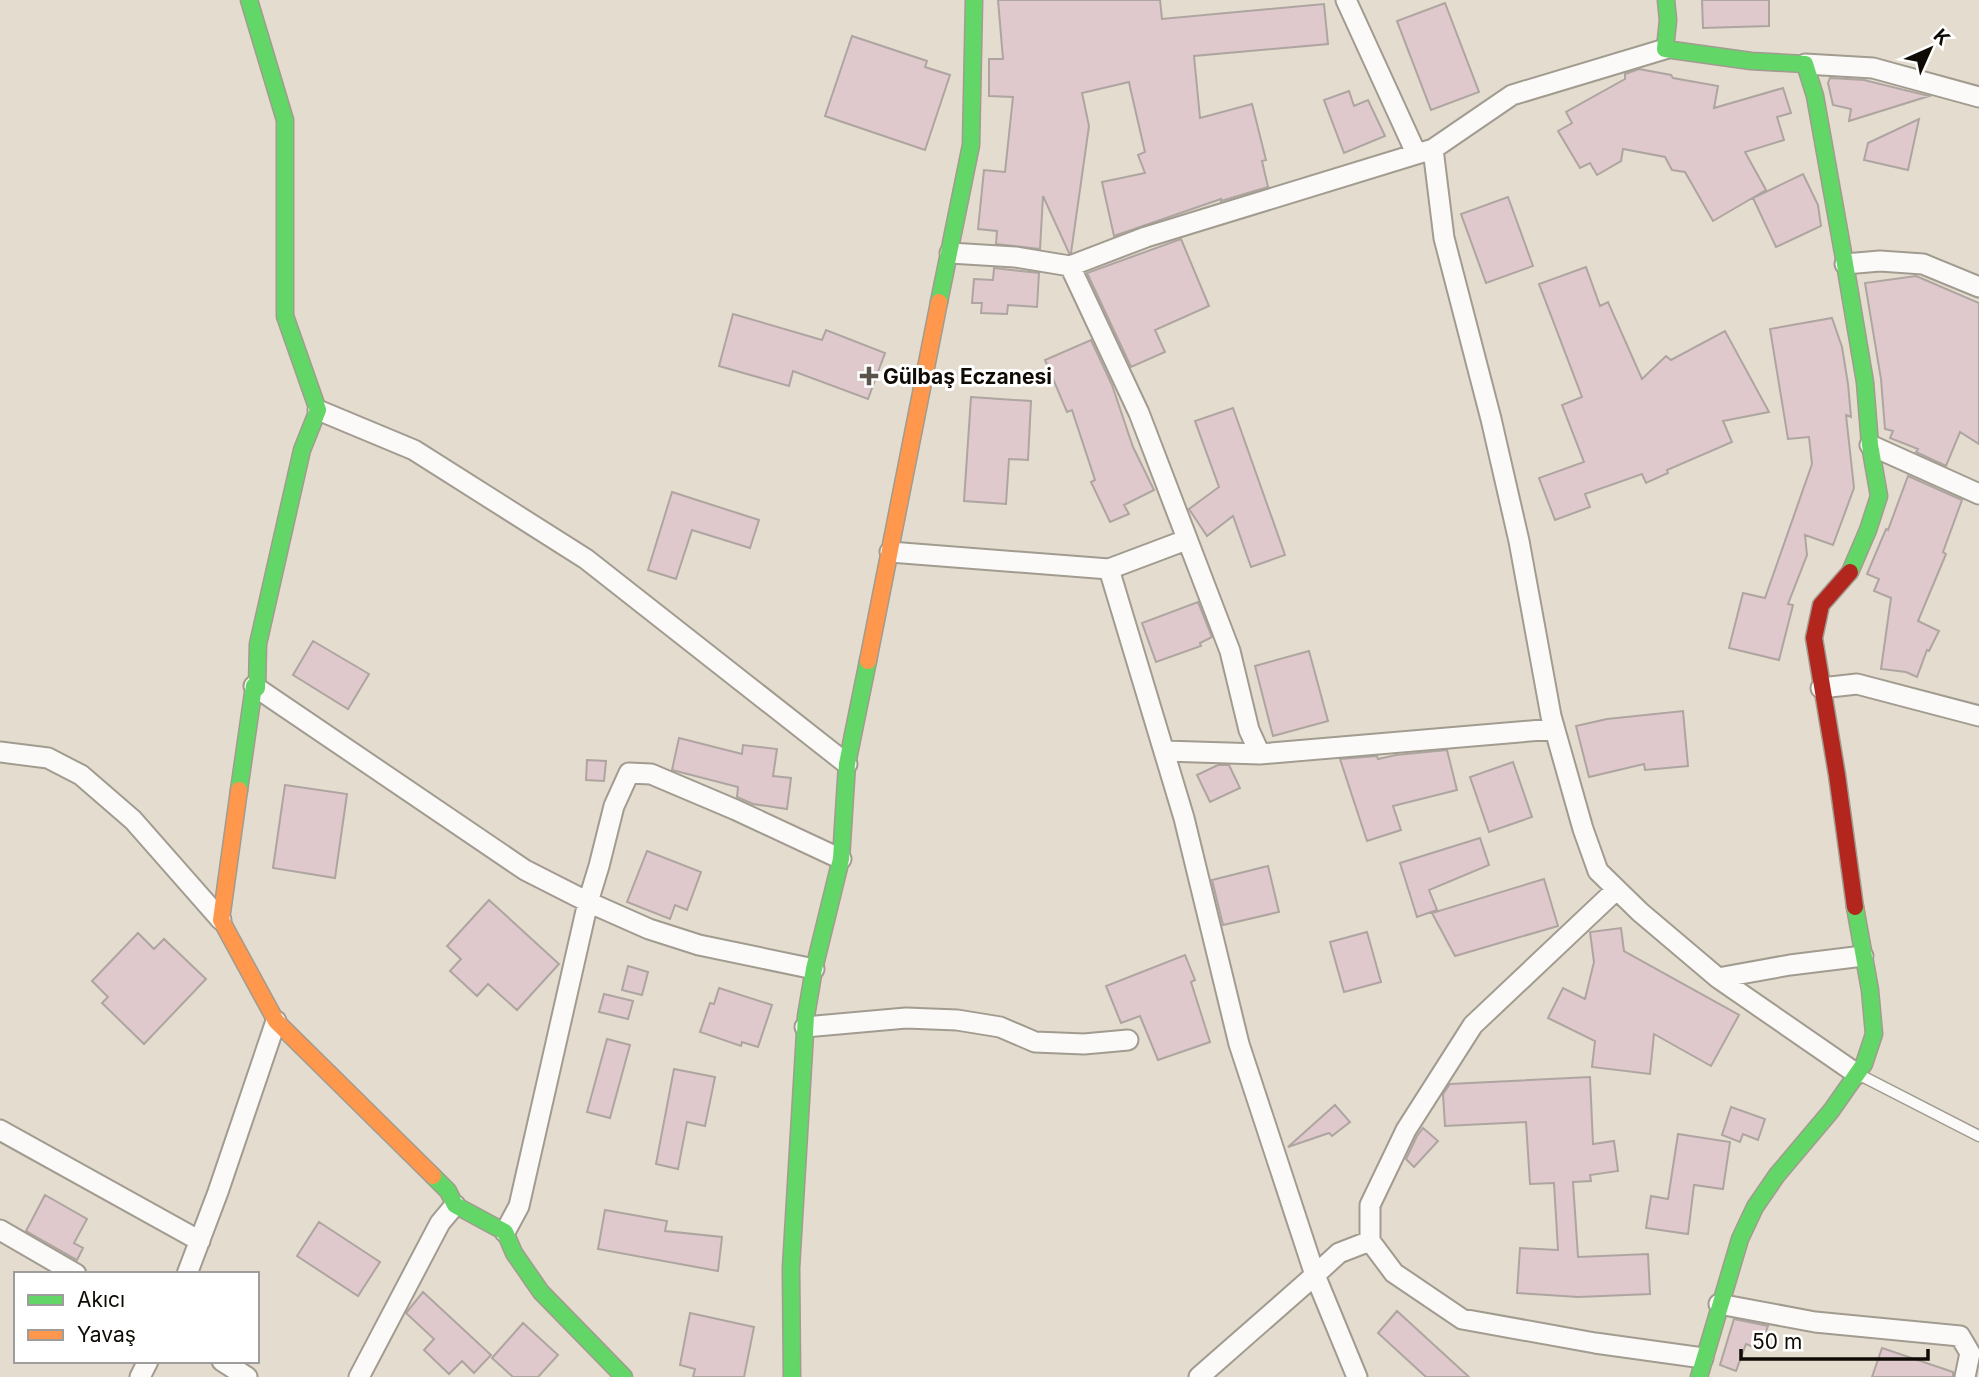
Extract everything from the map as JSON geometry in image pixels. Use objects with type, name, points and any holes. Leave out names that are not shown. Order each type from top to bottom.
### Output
[{"type":"street","points":[[249,0],[285,120],[285,316],[318,410],[302,450],[257,644],[257,688],[254,687]]},
{"type":"street","points":[[792,1377],[791,1268],[805,1027],[814,969],[841,859],[847,764],[971,145],[974,0]]},
{"type":"street","points":[[1346,0],[1425,151],[1516,527],[1554,729],[1598,871],[1616,890],[1718,978],[1857,1074]]},
{"type":"street","points":[[1665,49],[1668,20],[1666,0]]},
{"type":"street","points":[[950,253],[1015,257],[1070,266],[1146,237],[1425,151],[1512,95],[1665,49],[1751,61],[1872,68],[1979,96]]},
{"type":"street","points":[[1616,890],[1474,1025],[1406,1130],[1370,1205],[1370,1241],[1394,1273],[1462,1318],[1595,1343],[1701,1368],[1740,1239],[1755,1207],[1777,1175],[1831,1111],[1864,1064],[1874,1034],[1870,990],[1814,638],[1821,605],[1848,576],[1879,496],[1870,444],[1865,382],[1845,264],[1815,96],[1805,64]]},
{"type":"street","points":[[1845,264],[1880,261],[1923,264],[1979,287]]},
{"type":"street","points":[[1070,266],[1139,413],[1230,651],[1249,730],[1260,754]]},
{"type":"street","points":[[318,410],[414,450],[586,559],[847,764]]},
{"type":"street","points":[[1870,444],[1979,494]]},
{"type":"street","points":[[890,552],[1109,569],[1186,540]]},
{"type":"street","points":[[1109,569],[1184,818],[1239,1044],[1315,1275],[1357,1377]]},
{"type":"street","points":[[1821,688],[1857,684],[1979,716]]},
{"type":"street","points":[[254,687],[526,870],[588,902],[649,929],[699,945],[814,969]]},
{"type":"street","points":[[221,920],[254,687]]},
{"type":"street","points":[[1164,751],[1260,754],[1554,729]]},
{"type":"street","points":[[0,752],[48,758],[81,775],[133,820],[221,920],[276,1021],[448,1191],[455,1205],[505,1232],[512,1253],[544,1297],[624,1377]]},
{"type":"street","points":[[505,1232],[519,1206],[588,902],[600,866],[614,806],[629,773],[652,774],[841,859]]},
{"type":"street","points":[[1718,978],[1863,956]]},
{"type":"street","points":[[805,1027],[906,1018],[957,1020],[1000,1027],[1035,1042],[1084,1044],[1128,1040]]},
{"type":"street","points":[[188,1272],[276,1021]]},
{"type":"street","points":[[0,1130],[200,1241]]},
{"type":"street","points":[[359,1377],[440,1223],[455,1205]]},
{"type":"street","points":[[0,1230],[73,1272]]},
{"type":"street","points":[[1199,1377],[1339,1253],[1370,1241]]},
{"type":"street","points":[[1719,1304],[1815,1322],[1960,1336],[1970,1353],[1965,1377]]},
{"type":"street","points":[[225,1363],[247,1377]]},
{"type":"lane","points":[[1857,1074],[1979,1136]]},
{"type":"building","points":[[998,0],[1160,0],[1162,19],[1324,4],[1328,44],[1194,56],[1200,118],[1252,104],[1266,160],[1262,161],[1268,187],[1221,199],[1114,236],[1102,182],[1145,173],[1138,155],[1145,152],[1129,82],[1082,93],[1089,126],[1071,253],[1043,196],[1040,249],[996,244],[997,231],[978,229],[984,170],[1005,172],[1013,97],[989,96],[989,59],[1003,59]]},
{"type":"building","points":[[1702,0],[1769,0],[1769,26],[1703,28]]},
{"type":"building","points":[[1445,3],[1479,92],[1431,110],[1397,21]]},
{"type":"building","points":[[852,36],[927,61],[925,67],[950,75],[925,150],[825,116]]},
{"type":"building","points":[[1639,69],[1718,86],[1714,108],[1783,88],[1791,113],[1777,117],[1784,140],[1745,152],[1766,190],[1713,221],[1685,172],[1672,170],[1665,157],[1623,149],[1621,161],[1597,175],[1590,163],[1580,168],[1558,131],[1572,123],[1566,112],[1625,79],[1625,74]]},
{"type":"building","points":[[1830,78],[1864,80],[1929,96],[1849,121],[1851,109],[1833,105],[1828,83]]},
{"type":"building","points":[[1349,91],[1354,106],[1368,100],[1385,136],[1344,153],[1324,100]]},
{"type":"building","points":[[1919,119],[1908,170],[1864,160],[1868,143]]},
{"type":"building","points":[[1803,174],[1818,205],[1821,226],[1776,247],[1753,198]]},
{"type":"building","points":[[1508,197],[1533,266],[1486,283],[1461,214]]},
{"type":"building","points":[[1181,239],[1209,306],[1155,330],[1165,352],[1131,367],[1087,273]]},
{"type":"building","points":[[1586,267],[1600,306],[1608,302],[1642,379],[1666,356],[1671,360],[1725,331],[1769,412],[1723,421],[1732,442],[1667,470],[1668,473],[1646,483],[1642,474],[1585,494],[1590,507],[1555,520],[1539,478],[1584,462],[1562,405],[1582,397],[1539,284]]},
{"type":"building","points":[[994,268],[1039,273],[1037,307],[1008,305],[1007,314],[981,313],[982,303],[972,303],[974,279],[993,280]]},
{"type":"building","points":[[1916,276],[1979,303],[1979,444],[1960,432],[1946,466],[1916,452],[1918,449],[1890,438],[1893,431],[1885,429],[1881,379],[1865,283]]},
{"type":"building","points":[[733,314],[822,340],[826,330],[885,353],[868,399],[793,371],[789,386],[719,366]]},
{"type":"building","points":[[1832,318],[1842,347],[1848,384],[1851,417],[1846,415],[1854,488],[1833,545],[1805,535],[1807,555],[1788,604],[1793,605],[1779,660],[1729,648],[1743,593],[1765,598],[1812,464],[1809,437],[1788,439],[1770,329]]},
{"type":"building","points":[[1091,340],[1112,385],[1133,447],[1154,490],[1124,505],[1129,514],[1110,522],[1091,482],[1095,480],[1072,410],[1067,412],[1045,360]]},
{"type":"building","points":[[971,397],[1031,401],[1028,460],[1009,459],[1006,504],[964,501]]},
{"type":"building","points":[[1233,408],[1285,555],[1251,567],[1233,516],[1207,536],[1189,509],[1219,487],[1195,421]]},
{"type":"building","points":[[1908,476],[1962,500],[1943,552],[1946,554],[1918,621],[1939,631],[1929,651],[1927,650],[1917,677],[1906,672],[1881,669],[1891,598],[1874,591],[1879,579],[1867,574],[1886,529],[1888,530]]},
{"type":"building","points":[[672,492],[759,520],[750,548],[692,530],[676,579],[648,570]]},
{"type":"building","points":[[1198,602],[1212,637],[1200,643],[1201,646],[1156,662],[1142,623]]},
{"type":"building","points":[[313,641],[369,674],[348,709],[293,675]]},
{"type":"building","points":[[1309,651],[1328,721],[1273,736],[1255,666]]},
{"type":"building","points":[[1683,711],[1688,766],[1645,770],[1644,764],[1589,777],[1576,726],[1607,719]]},
{"type":"building","points":[[679,738],[742,754],[743,745],[777,749],[773,776],[791,778],[787,809],[753,804],[737,797],[738,787],[672,770]]},
{"type":"building","points":[[1447,750],[1457,790],[1393,806],[1401,830],[1367,841],[1340,759],[1377,756],[1378,759]]},
{"type":"building","points":[[587,760],[606,761],[604,781],[586,780]]},
{"type":"building","points":[[1513,762],[1532,817],[1489,832],[1470,777]]},
{"type":"building","points":[[1218,765],[1229,765],[1240,788],[1210,802],[1197,775]]},
{"type":"building","points":[[285,785],[347,794],[335,878],[273,868]]},
{"type":"building","points":[[1480,838],[1489,865],[1429,890],[1437,910],[1417,917],[1400,863]]},
{"type":"building","points":[[647,851],[701,872],[687,910],[675,905],[670,919],[627,902]]},
{"type":"building","points":[[1268,866],[1279,912],[1223,925],[1212,880]]},
{"type":"building","points":[[1544,879],[1558,926],[1455,956],[1432,913]]},
{"type":"building","points":[[489,900],[559,964],[517,1010],[488,984],[477,996],[450,971],[461,959],[447,946]]},
{"type":"building","points":[[1621,928],[1624,951],[1739,1015],[1711,1066],[1654,1034],[1650,1074],[1592,1067],[1595,1041],[1548,1018],[1563,988],[1585,999],[1594,962],[1590,932]]},
{"type":"building","points":[[1367,932],[1381,982],[1344,992],[1330,942]]},
{"type":"building","points":[[138,933],[154,949],[164,939],[206,979],[144,1044],[102,1003],[108,997],[92,981]]},
{"type":"building","points":[[1185,955],[1195,980],[1191,982],[1210,1042],[1158,1060],[1140,1016],[1121,1023],[1106,986]]},
{"type":"building","points":[[628,966],[648,972],[642,995],[622,990]]},
{"type":"building","points":[[719,988],[772,1005],[758,1047],[742,1042],[741,1046],[700,1032],[710,1003],[714,1004]]},
{"type":"building","points":[[604,994],[633,1001],[628,1019],[599,1012]]},
{"type":"building","points":[[607,1039],[630,1045],[610,1118],[587,1112]]},
{"type":"building","points":[[674,1069],[715,1077],[705,1126],[687,1122],[678,1169],[656,1164]]},
{"type":"building","points":[[1590,1077],[1593,1144],[1614,1141],[1618,1171],[1590,1175],[1591,1181],[1573,1182],[1578,1257],[1648,1254],[1650,1294],[1578,1297],[1517,1293],[1520,1248],[1558,1250],[1554,1183],[1530,1184],[1526,1122],[1445,1126],[1443,1094],[1450,1084]]},
{"type":"building","points":[[1335,1105],[1350,1122],[1332,1136],[1329,1133],[1288,1147]]},
{"type":"building","points":[[1731,1107],[1765,1119],[1758,1140],[1743,1134],[1740,1142],[1722,1135]]},
{"type":"building","points":[[1423,1128],[1438,1141],[1414,1167],[1406,1159]]},
{"type":"building","points":[[1678,1134],[1730,1142],[1723,1189],[1694,1185],[1688,1234],[1646,1228],[1651,1196],[1668,1199]]},
{"type":"building","points":[[45,1195],[87,1219],[74,1243],[83,1248],[77,1260],[26,1231]]},
{"type":"building","points":[[605,1210],[667,1221],[665,1231],[722,1237],[718,1271],[598,1249]]},
{"type":"building","points":[[319,1222],[380,1262],[358,1296],[297,1256]]},
{"type":"building","points":[[423,1292],[491,1355],[474,1373],[462,1361],[449,1374],[424,1350],[434,1339],[406,1313]]},
{"type":"building","points":[[1397,1311],[1469,1377],[1426,1377],[1378,1333]]},
{"type":"building","points":[[690,1313],[754,1327],[744,1377],[693,1377],[695,1369],[680,1365]]},
{"type":"building","points":[[1734,1319],[1768,1326],[1759,1349],[1746,1344],[1736,1371],[1720,1365]]},
{"type":"building","points":[[523,1323],[558,1355],[538,1377],[513,1377],[492,1358]]},
{"type":"building","points":[[1882,1348],[1953,1372],[1953,1377],[1872,1377]]},
{"type":"traffic: fast","points":[[239,790],[254,686],[257,688],[258,644],[302,450],[318,410],[285,316],[285,120],[249,0]]},
{"type":"traffic: fast","points":[[939,302],[971,145],[974,0]]},
{"type":"traffic: fast","points":[[1666,0],[1668,20],[1665,49],[1751,61],[1805,64],[1815,96],[1845,264],[1865,382],[1870,445],[1879,496],[1850,572]]},
{"type":"traffic: fast","points":[[792,1377],[791,1268],[806,1016],[814,969],[841,859],[847,764],[868,661]]},
{"type":"traffic: fast","points":[[1699,1377],[1740,1239],[1755,1207],[1777,1175],[1831,1111],[1864,1064],[1874,1034],[1870,990],[1855,907]]},
{"type":"traffic: fast","points":[[433,1176],[448,1191],[455,1205],[505,1232],[514,1253],[541,1292],[624,1377]]},
{"type":"traffic: slow","points":[[868,661],[939,302]]},
{"type":"traffic: slow","points":[[239,790],[221,920],[276,1021],[433,1176]]},
{"type":"traffic: jam","points":[[1850,572],[1821,605],[1814,638],[1855,907]]},
{"type":"place","name":"Gülbaş Eczanesi","points":[[869,376]]}]
